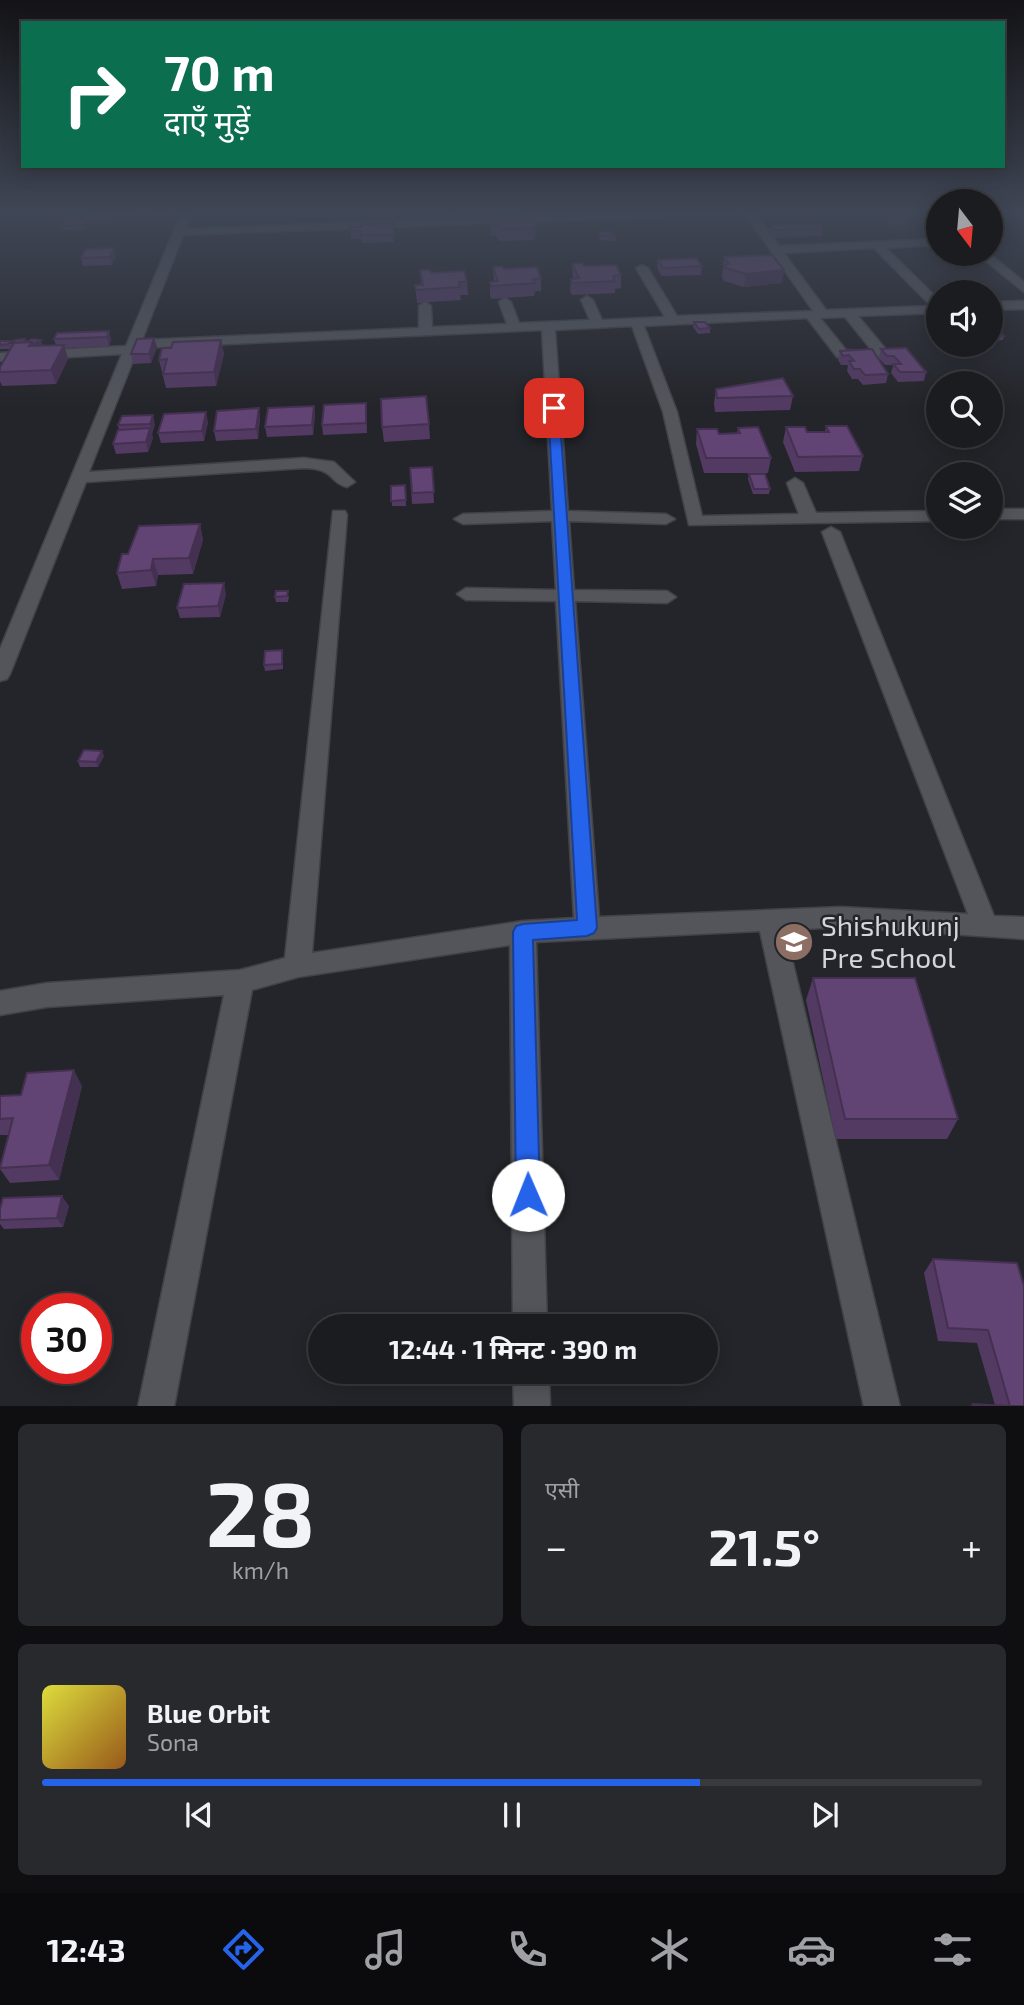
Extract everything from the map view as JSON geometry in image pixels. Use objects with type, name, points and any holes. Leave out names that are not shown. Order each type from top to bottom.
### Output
[{"type":"street","points":[[0,674],[161,277]]},
{"type":"street","points":[[647,277],[674,322]]},
{"type":"street","points":[[792,277],[844,355],[876,355],[849,313]]},
{"type":"street","points":[[908,277],[926,296]]},
{"type":"street","points":[[1010,277],[1024,288]]},
{"type":"street","points":[[587,300],[598,325]]},
{"type":"street","points":[[505,302],[515,328]]},
{"type":"street","points":[[1003,306],[1024,305]]},
{"type":"street","points":[[425,306],[426,333]]},
{"type":"street","points":[[0,357],[132,347],[926,309]]},
{"type":"street","points":[[637,323],[670,412],[695,521],[926,516]]},
{"type":"street","points":[[548,327],[587,928]]},
{"type":"street","points":[[79,478],[303,463],[326,464],[336,468],[347,482]]},
{"type":"street","points":[[795,484],[810,519]]},
{"type":"street","points":[[1003,514],[1024,514]]},
{"type":"street","points":[[298,966],[339,515]]},
{"type":"street","points":[[463,519],[561,516],[666,519]]},
{"type":"street","points":[[831,531],[986,927]]},
{"type":"street","points":[[466,594],[667,597]]},
{"type":"street","points":[[0,1003],[47,995],[240,982],[298,966],[523,932],[841,916],[1024,928]]},
{"type":"street","points":[[770,919],[882,1406]]},
{"type":"street","points":[[523,932],[530,1314]]},
{"type":"street","points":[[156,1406],[240,982]]},
{"type":"street","points":[[531,1384],[532,1406]]},
{"type":"building","points":[[421,277],[466,277],[467,282],[459,282],[460,287],[416,290],[415,285],[423,285]]},
{"type":"building","points":[[496,277],[541,278],[533,279],[535,283],[491,286],[490,282],[498,281]]},
{"type":"building","points":[[613,277],[615,281],[572,283],[571,279]]},
{"type":"building","points":[[694,322],[705,322],[710,328],[699,329]]},
{"type":"building","points":[[109,331],[107,337],[54,339],[57,333]]},
{"type":"building","points":[[154,338],[149,354],[131,354],[137,339]]},
{"type":"building","points":[[32,339],[41,340],[33,344],[26,342]]},
{"type":"building","points":[[221,340],[214,372],[163,374],[167,359],[159,360],[162,348],[171,348],[173,342]]},
{"type":"building","points":[[0,341],[12,341],[0,345]]},
{"type":"building","points":[[32,342],[29,346],[64,345],[51,370],[0,372],[0,367],[14,343]]},
{"type":"building","points":[[906,348],[926,372],[900,372],[893,364],[901,364],[894,356],[887,356],[881,349]]},
{"type":"building","points":[[872,349],[888,374],[865,375],[860,369],[854,369],[849,361],[854,361],[849,355],[843,356],[840,351]]},
{"type":"building","points":[[783,378],[793,396],[717,398],[716,389]]},
{"type":"building","points":[[426,396],[429,424],[382,427],[381,399]]},
{"type":"building","points":[[366,403],[366,423],[322,425],[324,405]]},
{"type":"building","points":[[314,406],[312,425],[265,427],[268,408]]},
{"type":"building","points":[[259,408],[256,429],[214,431],[217,411]]},
{"type":"building","points":[[206,412],[202,431],[158,433],[164,414]]},
{"type":"building","points":[[153,415],[150,424],[118,425],[122,416]]},
{"type":"building","points":[[826,426],[847,426],[863,456],[798,457],[786,427],[805,427],[807,432],[829,432]]},
{"type":"building","points":[[758,427],[771,458],[706,458],[697,429],[717,429],[719,434],[740,433],[738,428]]},
{"type":"building","points":[[150,428],[146,442],[113,444],[118,430]]},
{"type":"building","points":[[432,467],[434,492],[412,493],[410,468]]},
{"type":"building","points":[[749,474],[765,474],[770,489],[754,489]]},
{"type":"building","points":[[405,485],[406,500],[391,501],[391,486]]},
{"type":"building","points":[[200,524],[189,558],[153,559],[151,570],[117,573],[122,554],[128,554],[139,526]]},
{"type":"building","points":[[224,583],[218,606],[177,608],[184,584]]},
{"type":"building","points":[[276,591],[288,591],[287,596],[275,597]]},
{"type":"building","points":[[282,650],[282,664],[264,665],[265,651]]},
{"type":"building","points":[[84,750],[102,751],[96,762],[78,761]]},
{"type":"building","points":[[813,978],[915,978],[958,1119],[845,1119]]},
{"type":"building","points":[[74,1070],[49,1165],[0,1168],[13,1118],[0,1119],[0,1096],[21,1095],[27,1073]]},
{"type":"building","points":[[62,1196],[57,1218],[0,1220],[3,1198]]},
{"type":"building","points":[[933,1259],[1017,1263],[1024,1286],[1024,1406],[1010,1406],[988,1330],[948,1328]]},
{"type":"building","points":[[973,1404],[1010,1406],[974,1406]]},
{"type":"place","name":"Shishukunj Pre School","points":[[794,942]]},
{"type":"route","points":[[528,1195],[523,932],[587,928],[554,408]]}]
